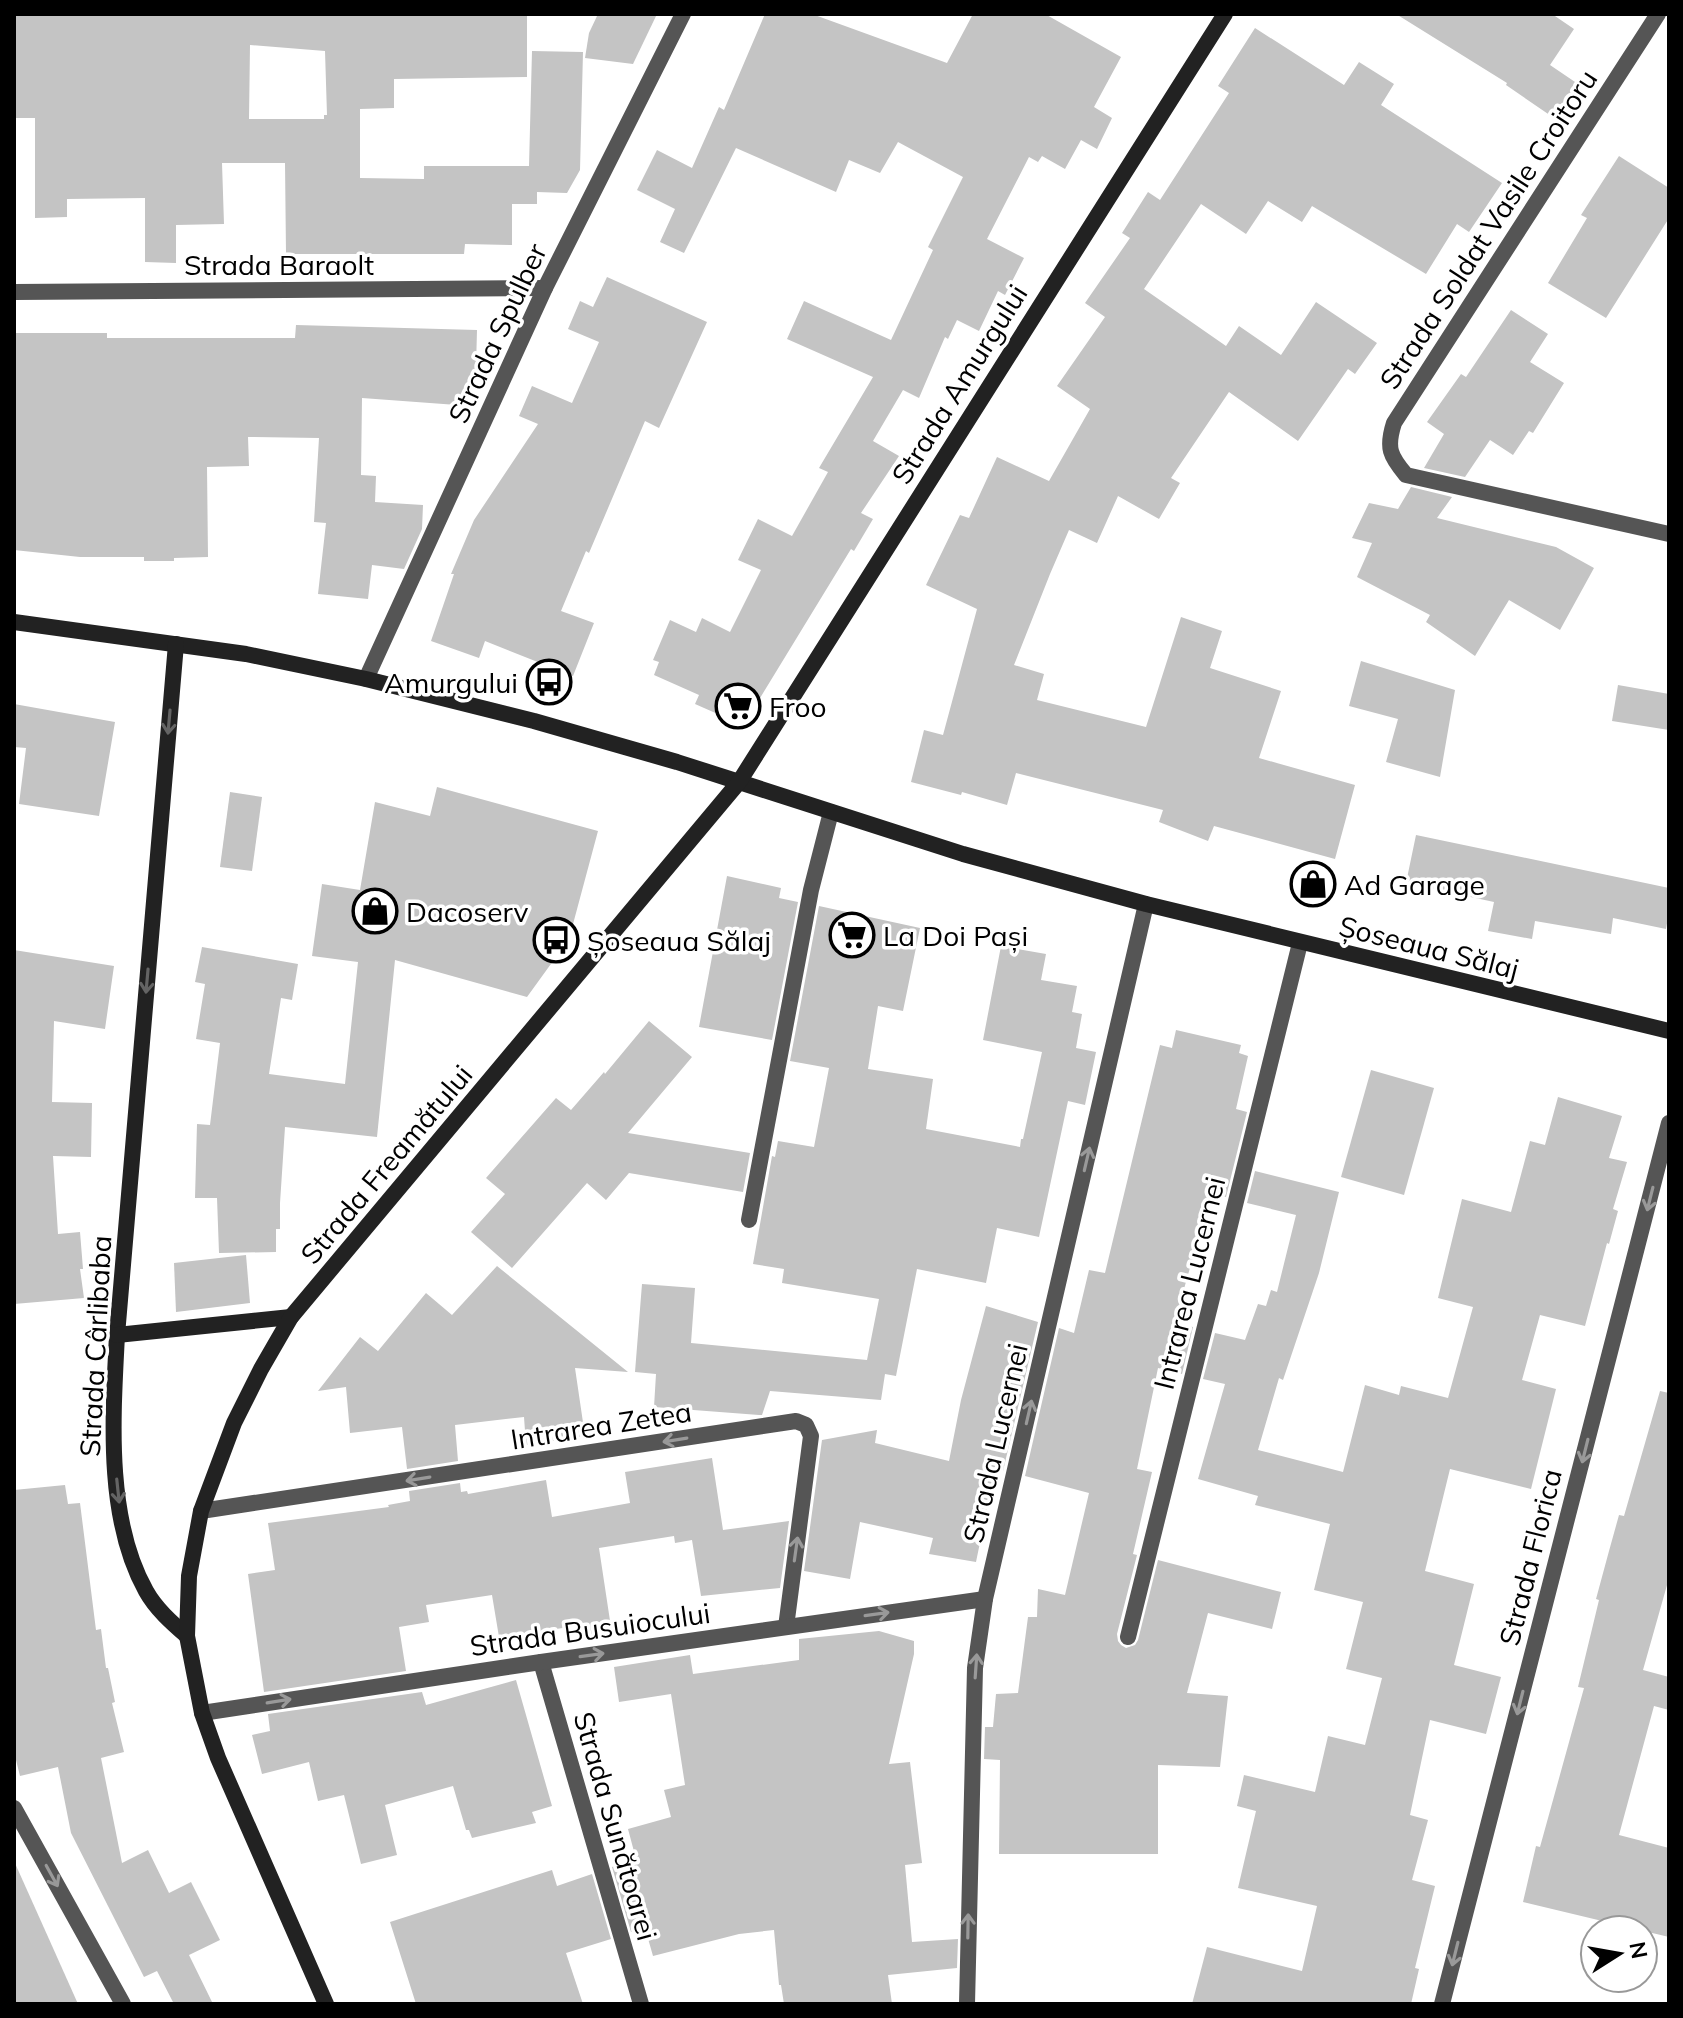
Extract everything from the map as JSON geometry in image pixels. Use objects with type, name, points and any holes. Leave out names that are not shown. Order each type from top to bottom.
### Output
[{"type":"street","name":"Strada Spulber","points":[[366,679],[545,288],[683,14]]},
{"type":"street","name":"Strada Amurgului","points":[[739,782],[1225,14]]},
{"type":"street","name":"Strada Soldat Vasile Croitoru","points":[[1658,14],[1394,423],[1389,440],[1392,458],[1406,475],[1669,534]]},
{"type":"street","name":"Strada Baraolt","points":[[14,292],[545,288]]},
{"type":"street","name":"Șoseaua Sălaj","points":[[14,622],[246,654],[366,679],[534,721],[677,762],[963,854],[1146,904],[1669,1031]]},
{"type":"street","name":"Strada Cârlibaba","points":[[176,644],[117,1335],[113,1420],[120,1510],[128,1546],[146,1590],[165,1617],[187,1636]]},
{"type":"street","name":"Strada Freamătului","points":[[187,1636],[189,1576],[201,1511],[234,1423],[291,1317],[739,782]]},
{"type":"street","points":[[749,1220],[811,890],[831,812]]},
{"type":"street","name":"Strada Lucernei","points":[[967,2004],[975,1668],[985,1599],[1146,904]]},
{"type":"street","name":"Intrarea Lucernei","points":[[1128,1637],[1300,943]]},
{"type":"street","name":"Strada Florica","points":[[1442,2004],[1669,1123]]},
{"type":"street","points":[[117,1335],[291,1317]]},
{"type":"street","name":"Intrarea Zetea","points":[[201,1511],[796,1421],[806,1425],[811,1436],[786,1627]]},
{"type":"street","name":"Strada Busuiocului","points":[[202,1713],[985,1599]]},
{"type":"street","points":[[187,1636],[202,1713],[218,1758],[326,2004]]},
{"type":"street","name":"Strada Sunătoarei","points":[[541,1662],[641,2004]]},
{"type":"street","points":[[14,1808],[123,2004]]},
{"type":"building","points":[[14,14],[527,14],[527,77],[394,79],[394,108],[360,109],[360,178],[424,179],[424,166],[529,166],[532,51],[583,52],[580,170],[567,193],[537,192],[537,204],[512,204],[512,245],[465,244],[464,254],[286,254],[285,163],[222,163],[224,224],[176,225],[176,263],[145,262],[145,198],[67,199],[67,217],[35,218],[35,118],[14,118]],"holes":[[[250,45],[325,51],[327,115],[324,119],[249,119]]]},
{"type":"building","points":[[598,14],[657,14],[633,64],[585,58],[589,33]]},
{"type":"building","points":[[765,14],[812,14],[947,63],[973,14],[1045,14],[1121,57],[1094,107],[1112,118],[1097,149],[1081,140],[1065,169],[1042,156],[1038,162],[1029,157],[987,239],[1024,258],[1005,295],[998,291],[979,331],[957,320],[948,339],[945,337],[919,398],[903,390],[873,441],[899,456],[861,513],[873,519],[854,551],[851,549],[749,716],[729,719],[695,704],[699,695],[654,675],[659,662],[653,660],[670,620],[696,632],[702,618],[730,632],[761,570],[738,560],[758,519],[792,536],[828,472],[819,468],[873,377],[787,339],[804,301],[891,340],[933,250],[928,247],[963,177],[898,142],[880,173],[849,160],[836,192],[736,148],[684,253],[660,242],[675,209],[637,190],[657,150],[692,168],[719,107],[724,110]]},
{"type":"building","points":[[1396,14],[1552,14],[1574,29],[1550,65],[1578,84],[1554,118],[1507,83]]},
{"type":"building","points":[[1255,28],[1344,85],[1359,62],[1394,84],[1381,105],[1502,183],[1469,232],[1457,224],[1426,274],[1312,206],[1302,222],[1268,201],[1246,234],[1201,204],[1144,289],[1226,346],[1239,326],[1281,355],[1316,302],[1377,343],[1355,374],[1348,369],[1298,441],[1229,392],[1171,478],[1180,483],[1159,519],[1118,496],[1097,543],[1069,530],[1014,665],[1044,674],[1037,700],[1146,727],[1181,617],[1222,631],[1210,668],[1281,691],[1259,758],[1355,785],[1335,859],[1214,826],[1208,841],[1159,822],[1163,810],[1016,773],[1007,805],[911,782],[924,730],[943,735],[977,609],[926,585],[960,515],[969,518],[997,457],[1049,481],[1090,409],[1057,386],[1105,317],[1085,303],[1130,238],[1122,233],[1148,192],[1160,200],[1229,93],[1218,86]]},
{"type":"building","points":[[1619,156],[1669,188],[1669,218],[1606,318],[1548,283],[1587,218],[1581,215]]},
{"type":"building","points":[[607,277],[707,322],[659,428],[645,421],[561,611],[594,623],[573,676],[485,641],[479,658],[431,641],[454,574],[451,574],[474,520],[538,424],[519,416],[532,386],[572,403],[599,342],[568,329],[580,301],[593,307]]},
{"type":"building","points":[[1511,310],[1548,334],[1530,362],[1564,383],[1533,433],[1529,431],[1513,455],[1490,440],[1465,477],[1424,468],[1444,434],[1427,422],[1461,374],[1466,377]]},
{"type":"building","points":[[296,325],[477,330],[476,368],[457,405],[362,398],[361,475],[376,476],[375,502],[423,505],[422,529],[404,569],[372,565],[368,599],[318,594],[326,523],[314,522],[319,438],[248,437],[249,466],[207,467],[208,557],[144,561],[144,557],[80,557],[14,550],[14,333],[107,333],[107,338],[295,338]]},
{"type":"building","points":[[1411,487],[1452,497],[1437,518],[1556,547],[1594,568],[1560,630],[1509,600],[1475,656],[1426,622],[1430,615],[1357,577],[1372,543],[1352,538],[1369,503],[1398,509]]},
{"type":"building","points":[[1361,661],[1455,690],[1440,777],[1386,762],[1398,719],[1349,706]]},
{"type":"building","points":[[1618,685],[1669,694],[1669,730],[1612,721]]},
{"type":"building","points":[[14,704],[115,722],[99,816],[19,804],[26,748],[14,747]]},
{"type":"building","points":[[437,787],[598,831],[569,939],[527,997],[395,960],[377,1137],[285,1127],[276,1252],[219,1253],[217,1198],[195,1198],[197,1124],[210,1125],[220,1043],[196,1039],[205,984],[195,982],[202,947],[298,964],[292,1000],[281,998],[269,1074],[345,1084],[358,962],[312,956],[322,884],[360,890],[375,802],[430,816]]},
{"type":"building","points":[[230,792],[262,797],[252,871],[220,867]]},
{"type":"building","points":[[1416,835],[1669,888],[1666,929],[1613,918],[1611,934],[1535,921],[1532,939],[1488,931],[1494,902],[1406,883]]},
{"type":"building","points":[[727,876],[781,888],[779,898],[798,902],[772,1040],[699,1027]]},
{"type":"building","points":[[819,906],[920,928],[903,1011],[878,1006],[868,1069],[933,1079],[926,1129],[1020,1147],[1042,1052],[983,1040],[1001,946],[1046,954],[1041,980],[1077,986],[1072,1012],[1082,1014],[1076,1048],[1096,1052],[1085,1105],[1068,1101],[1039,1237],[997,1228],[986,1283],[917,1269],[896,1376],[885,1374],[881,1400],[770,1391],[762,1415],[654,1407],[656,1374],[635,1372],[642,1284],[695,1288],[691,1343],[867,1360],[879,1299],[782,1283],[784,1269],[753,1264],[772,1156],[775,1157],[778,1141],[814,1147],[829,1068],[790,1061]]},
{"type":"building","points":[[14,950],[114,966],[105,1029],[54,1021],[52,1102],[92,1103],[91,1157],[53,1156],[58,1234],[80,1232],[84,1298],[14,1304]]},
{"type":"building","points":[[649,1021],[692,1057],[628,1133],[750,1153],[743,1192],[629,1173],[606,1200],[587,1183],[512,1268],[471,1232],[505,1194],[486,1178],[556,1098],[571,1110]]},
{"type":"building","points":[[1176,1030],[1241,1045],[1239,1053],[1248,1056],[1236,1109],[1247,1112],[1226,1197],[1211,1194],[1178,1310],[1175,1323],[1193,1327],[1182,1374],[1158,1368],[1137,1469],[1152,1472],[1133,1554],[1137,1555],[1117,1634],[1118,1641],[1126,1648],[1135,1645],[1138,1640],[1158,1560],[1281,1592],[1272,1629],[1208,1613],[1187,1693],[1228,1696],[1220,1767],[1158,1765],[1158,1854],[999,1854],[1000,1760],[984,1759],[985,1727],[993,1727],[996,1694],[1018,1693],[1028,1617],[1037,1617],[1038,1589],[1065,1595],[1089,1493],[1025,1476],[1059,1328],[1074,1333],[1089,1270],[1105,1273],[1160,1045],[1172,1048]]},
{"type":"building","points":[[1371,1070],[1434,1088],[1404,1195],[1341,1177]]},
{"type":"building","points":[[1558,1097],[1622,1116],[1609,1158],[1627,1162],[1613,1209],[1618,1211],[1585,1326],[1540,1315],[1522,1380],[1556,1389],[1531,1489],[1450,1469],[1425,1571],[1474,1584],[1454,1665],[1501,1677],[1486,1734],[1430,1720],[1410,1815],[1428,1820],[1412,1880],[1435,1886],[1415,1968],[1419,1969],[1411,2004],[1192,2004],[1207,1947],[1302,1971],[1317,1906],[1238,1888],[1256,1811],[1237,1806],[1244,1775],[1315,1792],[1328,1736],[1365,1745],[1382,1678],[1346,1669],[1363,1602],[1314,1590],[1330,1524],[1255,1505],[1258,1496],[1198,1479],[1225,1384],[1203,1379],[1215,1333],[1245,1340],[1258,1304],[1266,1306],[1271,1290],[1277,1292],[1296,1215],[1247,1203],[1255,1171],[1339,1192],[1319,1273],[1283,1380],[1279,1378],[1258,1450],[1343,1472],[1365,1385],[1399,1395],[1401,1386],[1448,1398],[1473,1307],[1438,1298],[1462,1199],[1511,1212],[1530,1141],[1545,1145]]},
{"type":"building","points":[[246,1255],[250,1303],[176,1312],[174,1263]]},
{"type":"building","points":[[497,1266],[628,1372],[575,1368],[585,1436],[526,1445],[524,1417],[455,1425],[458,1461],[407,1469],[402,1427],[350,1433],[346,1387],[318,1391],[360,1337],[378,1351],[426,1293],[452,1315]]},
{"type":"building","points":[[986,1306],[1038,1322],[1003,1471],[996,1469],[976,1562],[929,1554],[933,1538],[860,1522],[850,1579],[804,1571],[822,1440],[877,1430],[875,1443],[949,1461],[961,1400]]},
{"type":"building","points":[[1660,1391],[1669,1393],[1669,1578],[1643,1670],[1669,1677],[1669,1710],[1654,1706],[1619,1835],[1669,1848],[1669,1937],[1659,1935],[1659,1914],[1579,1915],[1523,1902],[1536,1846],[1540,1847],[1584,1688],[1578,1687],[1599,1600],[1596,1599],[1619,1515],[1624,1516]]},
{"type":"building","points":[[712,1458],[723,1530],[789,1521],[780,1588],[701,1596],[692,1540],[675,1543],[674,1536],[599,1548],[612,1634],[579,1639],[577,1626],[499,1637],[492,1595],[426,1605],[429,1622],[399,1627],[406,1671],[264,1692],[248,1574],[275,1570],[268,1523],[389,1507],[410,1501],[409,1491],[460,1483],[461,1492],[467,1491],[468,1494],[546,1480],[552,1517],[630,1503],[625,1472]]},
{"type":"building","points":[[65,1485],[68,1504],[80,1503],[96,1630],[101,1629],[106,1668],[115,1702],[112,1703],[124,1752],[101,1758],[122,1863],[148,1850],[169,1893],[191,1882],[220,1940],[189,1955],[213,2004],[174,2004],[157,1971],[144,1977],[71,1833],[58,1767],[20,1776],[14,1752],[14,1490]]},
{"type":"building","points":[[879,1631],[914,1641],[914,1654],[889,1764],[910,1762],[922,1863],[905,1865],[912,1942],[958,1939],[957,1968],[888,1975],[892,2004],[784,2004],[779,1985],[774,1930],[739,1934],[653,1956],[645,1928],[631,1932],[612,1867],[636,1859],[628,1829],[671,1817],[664,1790],[685,1785],[671,1694],[619,1702],[614,1667],[690,1655],[693,1674],[799,1660],[799,1639]]},
{"type":"building","points":[[516,1680],[552,1806],[532,1812],[536,1823],[472,1838],[466,1830],[453,1786],[385,1805],[397,1855],[361,1864],[344,1795],[318,1801],[309,1762],[262,1774],[252,1735],[270,1731],[268,1714],[422,1692],[426,1705]]},
{"type":"building","points":[[14,1861],[53,1948],[78,2004],[14,2004]]},
{"type":"building","points":[[552,1870],[557,1886],[592,1874],[611,1939],[566,1953],[583,2004],[416,2004],[390,1922]]},
{"type":"place","name":"Amurgului","points":[[549,682]]},
{"type":"place","name":"Froo","points":[[738,706]]},
{"type":"place","name":"Ad Garage","points":[[1313,884]]},
{"type":"place","name":"Dacoserv","points":[[375,911]]},
{"type":"place","name":"La Doi Pași","points":[[852,935]]},
{"type":"place","name":"Șoseaua Sălaj","points":[[556,940]]}]
